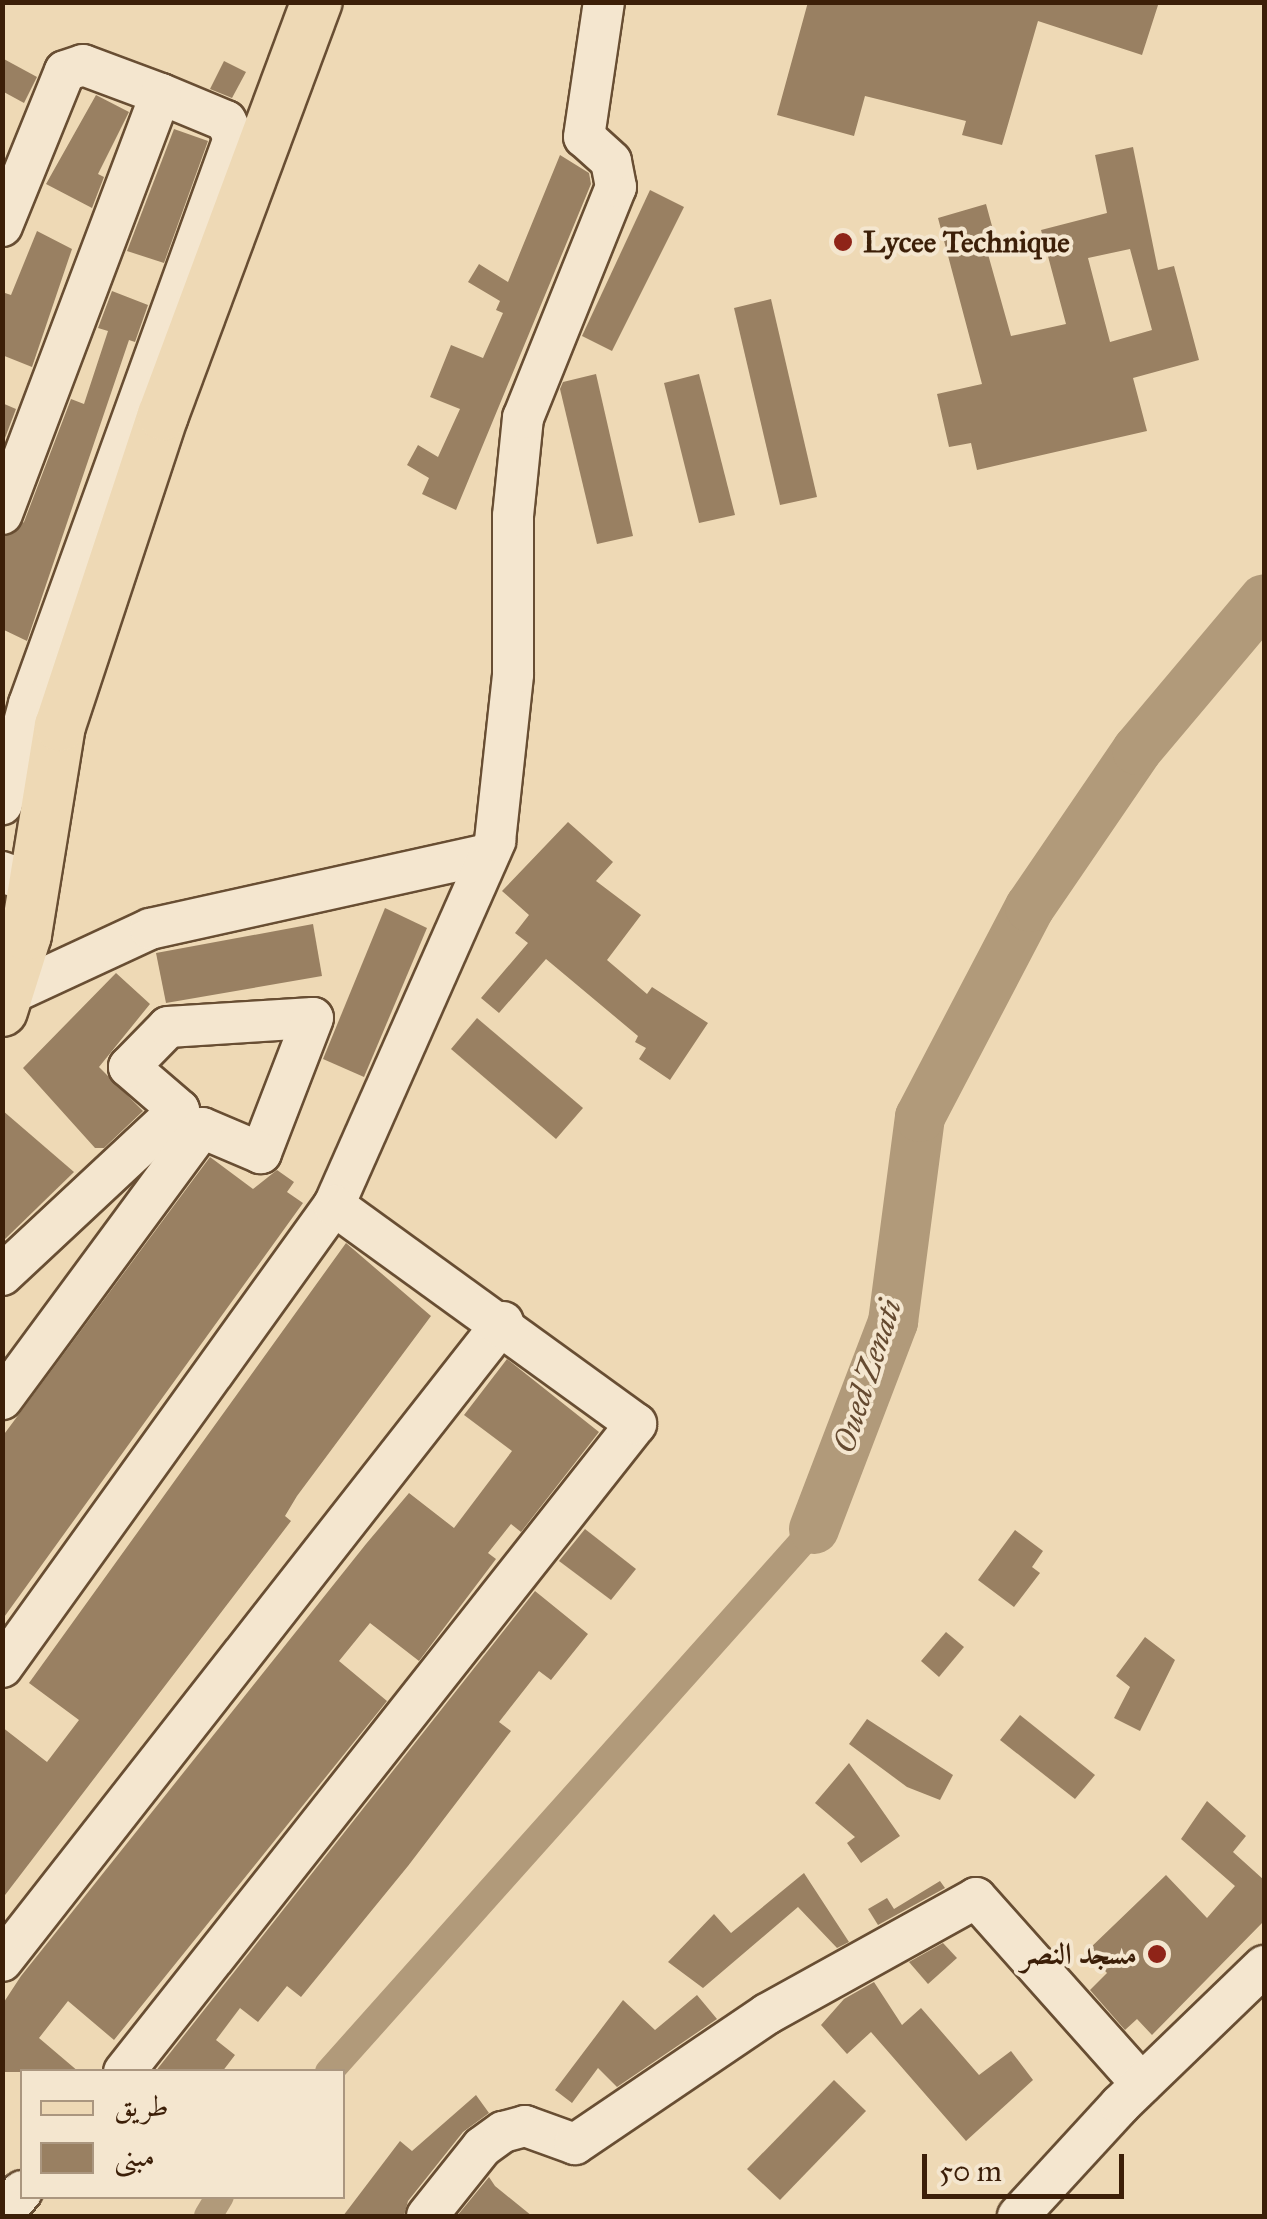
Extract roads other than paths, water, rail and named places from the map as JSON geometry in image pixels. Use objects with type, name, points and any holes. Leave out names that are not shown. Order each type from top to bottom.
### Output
[{"type":"main road","points":[[7,1002],[17,877],[42,810],[70,694],[163,415],[317,2]]},
{"type":"street","points":[[2,1667],[334,1205],[488,854],[504,796],[515,478],[524,418],[616,187],[611,161],[584,136],[604,2]]},
{"type":"street","points":[[2,226],[65,70],[82,64],[161,94],[226,121],[234,138],[29,704],[2,804]]},
{"type":"street","points":[[2,514],[161,94]]},
{"type":"street","points":[[7,1002],[150,929],[488,854]]},
{"type":"street","points":[[2,1275],[179,1110],[130,1066],[168,1026],[313,1018],[261,1152],[202,1128],[2,1399]]},
{"type":"street","points":[[126,2069],[636,1424],[503,1322],[334,1205]]},
{"type":"street","points":[[2,1960],[503,1322]]},
{"type":"street","points":[[428,2216],[482,2147],[503,2132],[525,2126],[575,2144],[767,2014],[976,1898],[1142,2084]]},
{"type":"street","points":[[1018,2216],[1142,2084],[1264,1966]]},
{"type":"street","points":[[2,2215],[20,2194]]},
{"type":"waterway","name":"Oued Zenati","points":[[814,1529],[893,1322],[920,1117],[1030,907],[1137,750],[1264,599]]},
{"type":"waterway","name":"Oued Zenati","points":[[332,2069],[814,1529]]},
{"type":"waterway","name":"Oued Zenati","points":[[208,2216],[218,2199]]},
{"type":"place","name":"Lycee Technique","points":[[843,242]]},
{"type":"place","name":"مسجد النصر","points":[[1157,1954]]}]
